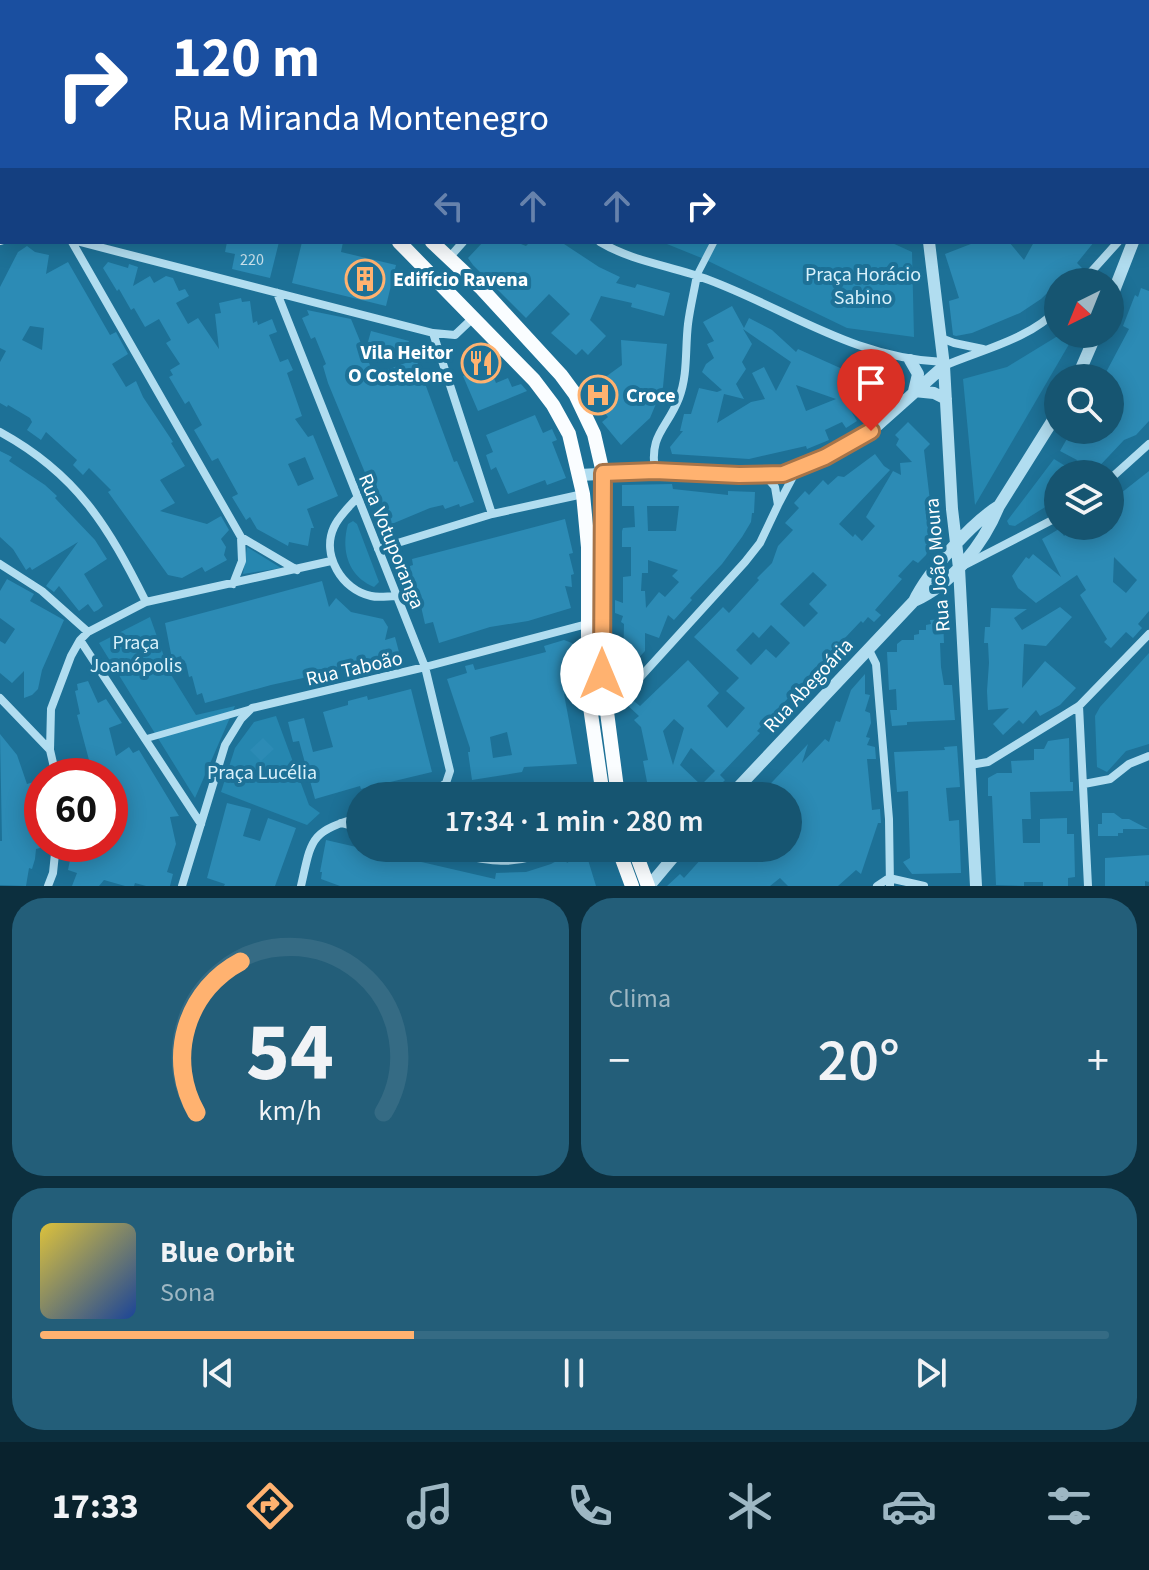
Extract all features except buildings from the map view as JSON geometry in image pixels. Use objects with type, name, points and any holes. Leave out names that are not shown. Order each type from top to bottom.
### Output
[{"type":"main road","points":[[401,244],[534,380],[569,434],[580,475],[588,547],[588,693],[601,782]]},
{"type":"main road","points":[[434,244],[492,300],[575,394],[594,434],[603,473],[602,674],[616,782]]},
{"type":"main road","points":[[623,862],[632,886]]},
{"type":"main road","points":[[639,862],[648,886]]},
{"type":"street","points":[[73,244],[241,537],[242,561],[233,584]]},
{"type":"street","points":[[88,244],[433,333],[455,335],[474,317]]},
{"type":"street","points":[[449,258],[461,244]]},
{"type":"street","points":[[604,244],[636,258],[697,275],[852,345],[910,360],[944,364]]},
{"type":"street","points":[[655,471],[654,445],[684,383],[688,322],[697,275],[713,244]]},
{"type":"street","name":"Rua João Moura","points":[[929,244],[944,364],[952,509],[959,568],[976,886]]},
{"type":"street","points":[[1095,268],[1116,244]]},
{"type":"street","points":[[1123,268],[1131,246]]},
{"type":"street","name":"Rua Votuporanga","points":[[277,293],[425,667],[450,771],[446,782]]},
{"type":"street","points":[[580,475],[655,471],[783,474],[825,457],[871,431],[944,364],[1010,340],[1044,319]]},
{"type":"street","points":[[433,333],[492,514]]},
{"type":"street","points":[[941,338],[984,349]]},
{"type":"street","points":[[910,360],[918,374],[914,391]]},
{"type":"street","points":[[914,391],[938,394],[946,399]]},
{"type":"street","points":[[0,432],[56,469],[88,501],[113,537],[146,602]]},
{"type":"street","name":"Rua Abegoária","points":[[914,601],[936,591],[959,568],[993,521],[999,506],[1044,434]]},
{"type":"street","points":[[1124,466],[1149,444]]},
{"type":"street","points":[[605,701],[624,695],[745,562],[760,543],[797,469]]},
{"type":"street","points":[[765,475],[775,487],[778,505]]},
{"type":"street","points":[[378,549],[492,514],[583,494]]},
{"type":"street","points":[[357,498],[334,527],[331,561],[348,585],[360,593],[396,596]]},
{"type":"street","name":"Rua Abegoária","points":[[743,782],[914,601],[924,580],[985,515],[999,506]]},
{"type":"street","points":[[952,509],[967,519],[985,515]]},
{"type":"street","points":[[959,568],[1044,524]]},
{"type":"street","points":[[241,537],[297,570]]},
{"type":"street","points":[[52,758],[51,709],[80,640],[88,632],[146,602],[331,561]]},
{"type":"street","points":[[0,564],[42,591],[88,632]]},
{"type":"street","name":"Rua Taboão","points":[[252,708],[587,624]]},
{"type":"street","points":[[970,765],[988,762],[1079,706],[1149,634]]},
{"type":"street","points":[[80,640],[201,824]]},
{"type":"street","points":[[869,650],[876,664],[889,819],[890,882]]},
{"type":"street","points":[[0,698],[50,750]]},
{"type":"street","points":[[1079,706],[1088,886]]},
{"type":"street","points":[[145,739],[252,708]]},
{"type":"street","points":[[182,886],[225,745],[241,719],[252,708]]},
{"type":"street","points":[[1084,784],[1110,779],[1129,764],[1149,756]]},
{"type":"street","points":[[301,886],[314,839],[324,829],[346,821]]},
{"type":"street","points":[[341,823],[346,824]]},
{"type":"street","points":[[48,886],[54,862]]},
{"type":"street","points":[[648,886],[669,862]]},
{"type":"street","points":[[877,886],[890,882],[924,886]]},
{"type":"green space","name":"Praça Horácio Sabino","points":[[667,244],[894,244],[912,252],[914,337],[847,328]]},
{"type":"green space","points":[[1044,344],[1044,348],[1067,348],[1057,364],[1044,364],[1044,387],[975,505],[963,379],[1007,367]]},
{"type":"green space","points":[[1044,472],[1044,508],[1015,526],[1007,521]]},
{"type":"green space","points":[[353,521],[357,524],[379,582],[374,587],[358,576],[348,561],[346,533],[348,524]]},
{"type":"green space","points":[[247,547],[281,568],[243,574]]},
{"type":"green space","name":"Praça Joanópolis","points":[[150,617],[170,673],[196,715],[235,706],[195,798],[99,643]]},
{"type":"green space","points":[[1149,653],[1149,744],[1126,751],[1107,772],[1097,767],[1095,716]]},
{"type":"green space","name":"Praça Lucélia","points":[[276,716],[309,805],[320,813],[307,825],[221,792],[235,748],[254,722]]},
{"type":"place","name":"Edifício Ravena","points":[[365,279]]},
{"type":"place","name":"Vila Heitor O Costelone","points":[[481,363]]},
{"type":"place","name":"Croce","points":[[598,395]]},
{"type":"route","points":[[602,674],[603,473],[783,474],[825,457],[871,431]]}]
